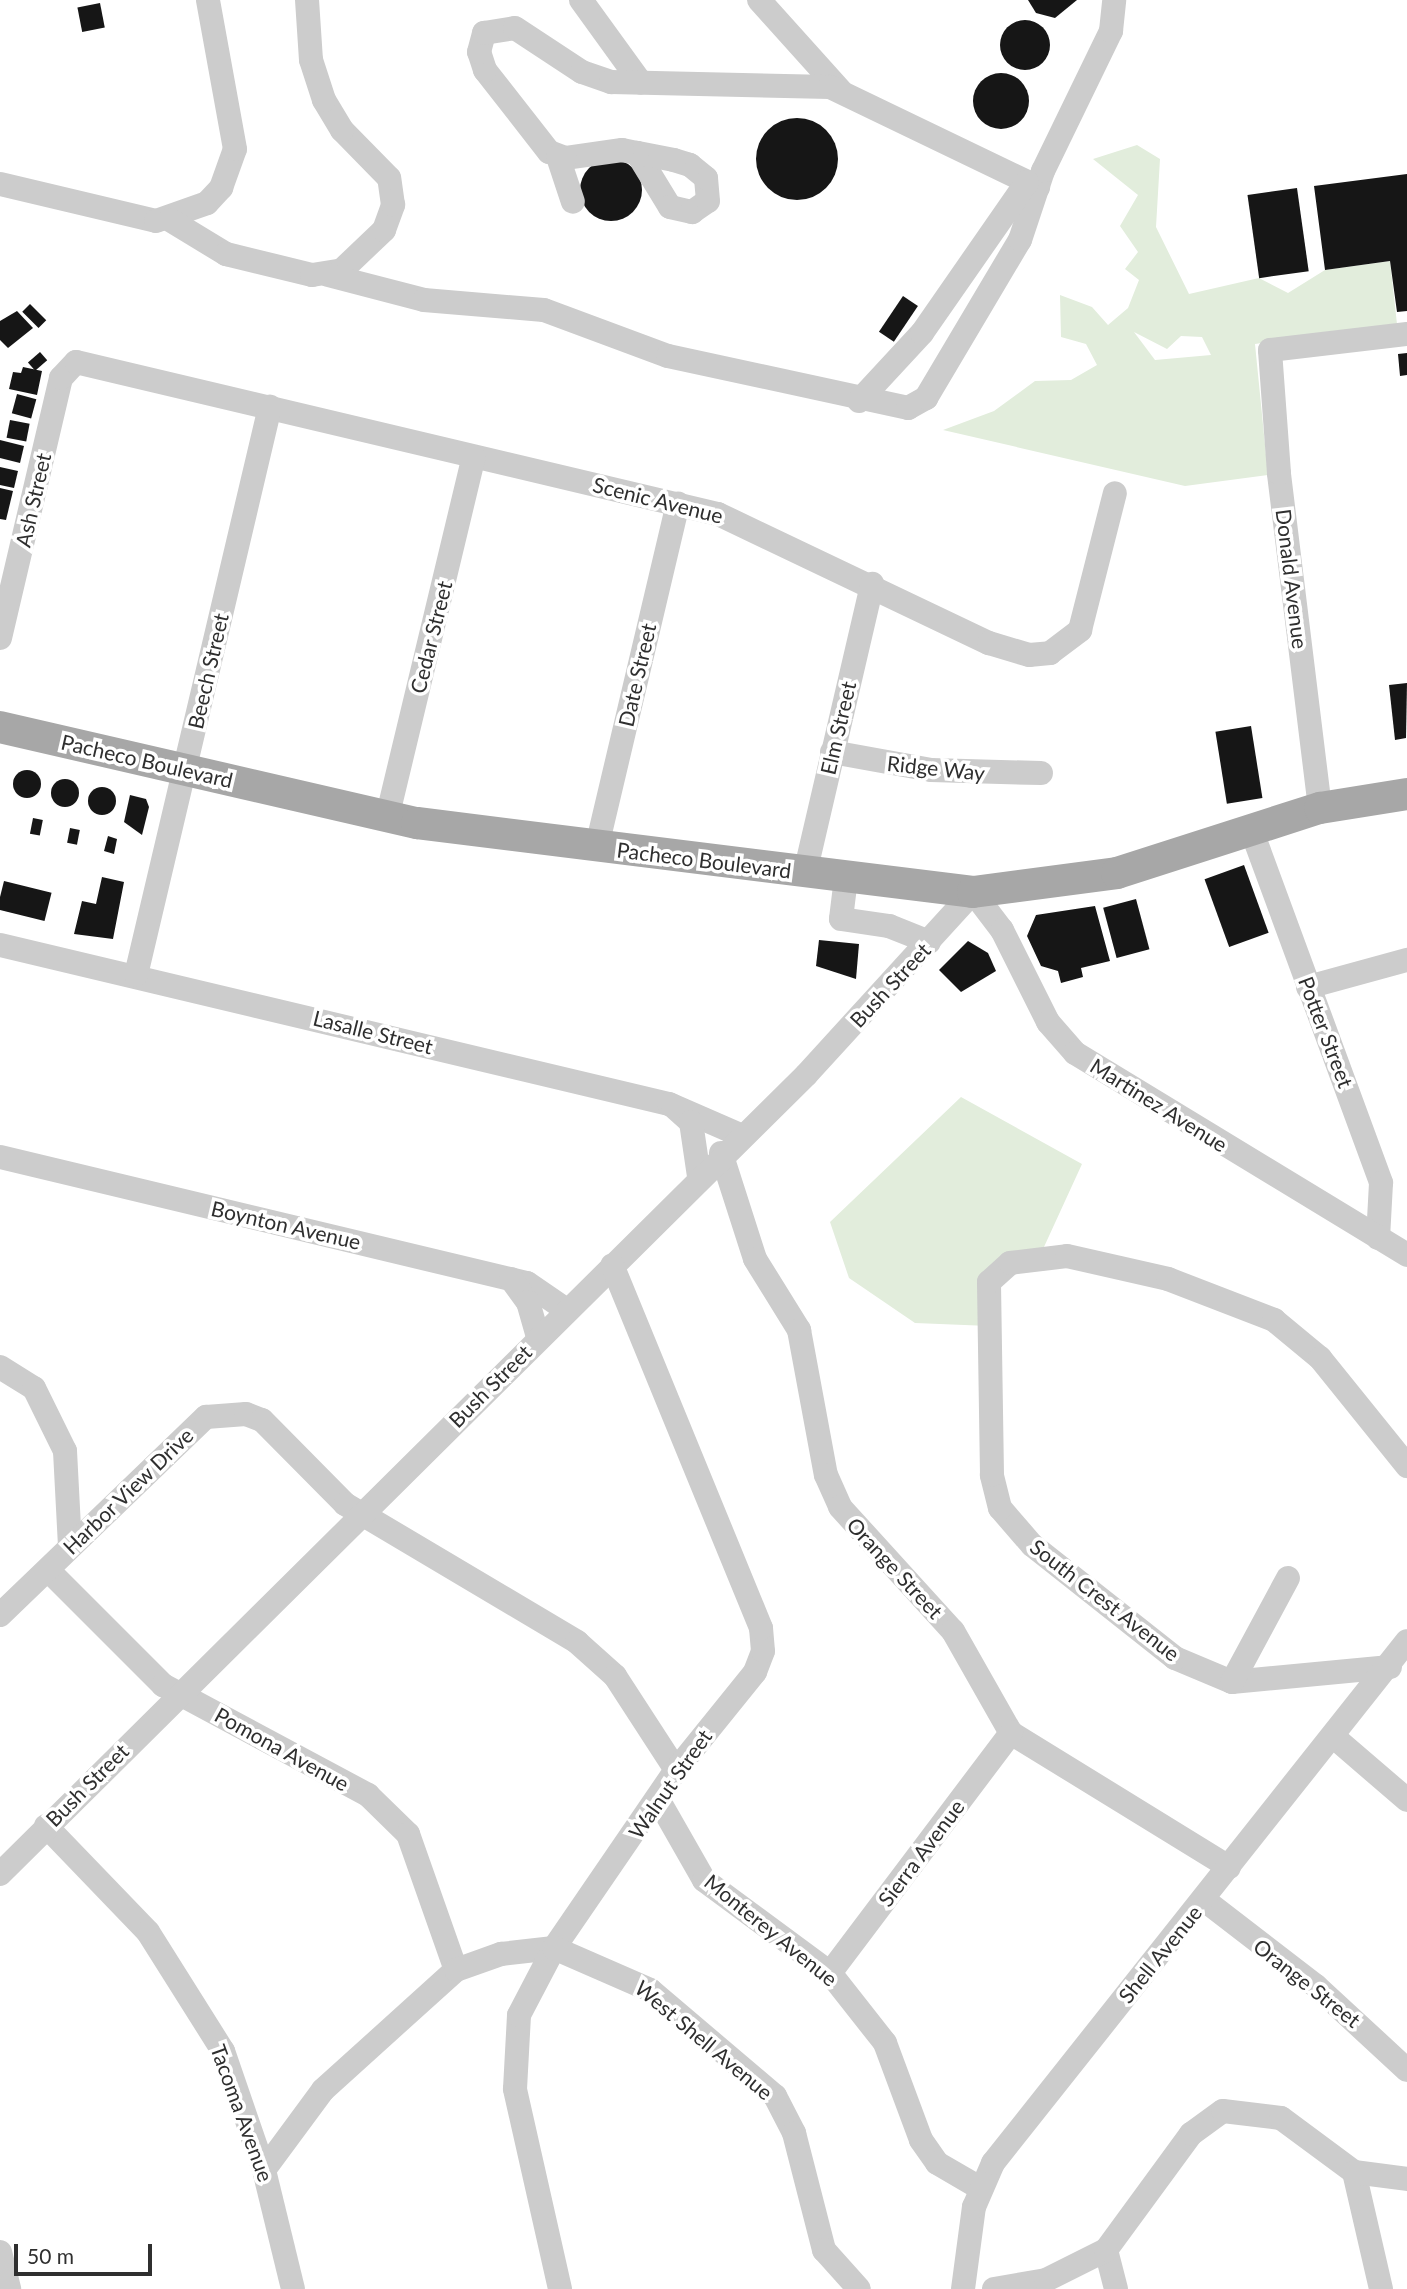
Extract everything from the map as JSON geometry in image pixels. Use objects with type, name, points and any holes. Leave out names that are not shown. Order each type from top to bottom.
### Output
[{"type":"main road","name":"Pacheco Boulevard","points":[[0,727],[387,818],[805,873],[973,892],[1117,873],[1320,808],[1407,794]]},
{"type":"street","points":[[170,220],[221,188],[234,149],[208,0]]},
{"type":"street","points":[[307,0],[311,60],[324,100],[393,191],[384,230],[357,260],[328,275]]},
{"type":"street","points":[[581,0],[642,83]]},
{"type":"street","points":[[759,0],[841,92]]},
{"type":"street","points":[[859,401],[922,333],[1033,184],[1100,60],[1114,0]]},
{"type":"street","points":[[573,202],[558,157],[485,70],[479,52],[484,33],[515,28],[582,72],[642,83],[749,90],[815,84],[841,92],[1033,184]]},
{"type":"street","points":[[558,157],[637,153]]},
{"type":"street","points":[[0,184],[170,220],[226,254],[328,275],[425,300],[544,310],[668,356],[896,410],[926,398],[1009,261],[1033,184]]},
{"type":"street","name":"Donald Avenue","points":[[1320,808],[1279,473],[1270,350],[1407,334]]},
{"type":"street","name":"Scenic Avenue","points":[[68,364],[84,362],[474,457],[678,503],[751,525],[1011,653],[1050,653],[1073,637],[1089,609],[1115,493]]},
{"type":"street","name":"Ash Street","points":[[0,638],[68,364]]},
{"type":"street","name":"Beech Street","points":[[136,975],[270,407]]},
{"type":"street","name":"Cedar Street","points":[[387,818],[474,457]]},
{"type":"street","name":"Date Street","points":[[597,846],[678,503]]},
{"type":"street","name":"Elm Street","points":[[805,873],[872,584]]},
{"type":"street","name":"Ridge Way","points":[[832,752],[931,771],[1041,773]]},
{"type":"street","name":"Potter Street","points":[[1251,829],[1381,1183],[1378,1238]]},
{"type":"street","points":[[846,878],[841,919],[889,926],[929,943]]},
{"type":"street","name":"Bush Street","points":[[0,1874],[178,1692],[362,1514],[612,1265],[720,1153],[806,1075],[973,892]]},
{"type":"street","name":"Martinez Avenue","points":[[973,892],[1002,930],[1048,1022],[1075,1053],[1407,1255]]},
{"type":"street","name":"Lasalle Street","points":[[0,945],[136,975],[669,1104],[740,1135]]},
{"type":"street","points":[[1308,987],[1407,960]]},
{"type":"street","points":[[669,1104],[691,1122],[699,1176]]},
{"type":"street","name":"Orange Street","points":[[720,1153],[755,1259],[799,1330],[826,1475],[840,1507],[953,1631],[1011,1733],[1229,1867]]},
{"type":"street","name":"Boynton Avenue","points":[[0,1157],[511,1279],[565,1309]]},
{"type":"street","name":"South Crest Avenue","points":[[1390,1667],[1231,1682],[1175,1658],[1032,1545],[1000,1508],[992,1475],[989,1282],[1010,1263],[1067,1256],[1168,1279],[1274,1320],[1320,1358],[1407,1466]]},
{"type":"street","name":"Walnut Street","points":[[554,1948],[659,1801],[676,1770],[755,1672],[764,1651],[761,1628],[612,1265]]},
{"type":"street","points":[[511,1279],[528,1302],[538,1337]]},
{"type":"street","points":[[0,1367],[34,1388],[65,1451],[70,1545]]},
{"type":"street","name":"Harbor View Drive","points":[[4,1606],[48,1570],[70,1545],[206,1417],[231,1411],[262,1420],[362,1514]]},
{"type":"street","points":[[362,1514],[577,1642],[615,1676],[676,1770]]},
{"type":"street","name":"Pomona Avenue","points":[[48,1570],[163,1685],[368,1795],[408,1834],[456,1970]]},
{"type":"street","points":[[1231,1682],[1288,1578]]},
{"type":"street","name":"Shell Avenue","points":[[963,2289],[980,2188],[1203,1899],[1335,1738],[1407,1641]]},
{"type":"street","name":"Sierra Avenue","points":[[830,1973],[1011,1733]]},
{"type":"street","points":[[1335,1738],[1407,1800]]},
{"type":"street","name":"Monterey Avenue","points":[[659,1801],[704,1880],[830,1973],[885,2043],[921,2140],[937,2163],[980,2188]]},
{"type":"street","name":"Tacoma Avenue","points":[[46,1826],[148,1932],[190,1991],[223,2050],[264,2170],[293,2289]]},
{"type":"street","name":"Orange Street","points":[[1203,1899],[1316,1986],[1407,2070]]},
{"type":"street","points":[[264,2170],[323,2090],[456,1970],[501,1954],[554,1948]]},
{"type":"street","points":[[554,1948],[519,2015],[515,2089],[560,2289]]},
{"type":"street","name":"West Shell Avenue","points":[[554,1948],[650,1990],[775,2095],[794,2133],[824,2250],[859,2289]]},
{"type":"street","points":[[994,2289],[1046,2280],[1106,2250],[1191,2134],[1223,2111],[1281,2118],[1354,2172],[1407,2179]]},
{"type":"street","points":[[1354,2172],[1381,2289]]},
{"type":"street","points":[[1106,2250],[1116,2289]]},
{"type":"street","points":[[0,2252],[9,2289]]},
{"type":"green space","points":[[1137,145],[1160,159],[1156,227],[1189,294],[1259,278],[1288,293],[1325,270],[1390,261],[1397,324],[1255,344],[1268,475],[1185,486],[943,430],[994,411],[1035,381],[1071,380],[1097,365],[1086,344],[1061,337],[1060,295],[1092,307],[1108,325],[1128,308],[1139,280],[1125,269],[1138,252],[1120,226],[1138,195],[1093,159]],"holes":[[[1134,332],[1167,349],[1181,336],[1202,337],[1211,355],[1155,360]]]},
{"type":"green space","points":[[961,1097],[1082,1164],[1038,1260],[989,1282],[989,1326],[915,1323],[849,1278],[830,1222]]},
{"type":"building","points":[[1028,0],[1077,0],[1055,18],[1036,13]]},
{"type":"building","points":[[100,3],[105,28],[82,32],[77,7]]},
{"type":"building","points":[[1025,20],[1043,27],[1050,45],[1043,63],[1025,70],[1007,63],[1000,45],[1007,27]]},
{"type":"building","points":[[995,73],[1007,73],[1021,81],[1029,95],[1027,112],[1021,121],[1007,129],[995,129],[978,117],[973,107],[973,95],[985,78]]},
{"type":"building","points":[[797,118],[813,121],[826,130],[835,143],[838,159],[835,175],[826,188],[813,197],[797,200],[781,197],[768,188],[759,175],[756,159],[759,143],[768,130],[781,121]]},
{"type":"building","points":[[611,159],[623,161],[633,168],[640,178],[640,202],[633,212],[623,219],[611,221],[599,219],[589,212],[582,202],[580,190],[582,178],[589,168],[599,161]]},
{"type":"building","points":[[1407,174],[1407,311],[1397,312],[1390,261],[1325,270],[1314,186]]},
{"type":"building","points":[[1297,188],[1309,271],[1259,278],[1247,195]]},
{"type":"building","points":[[903,296],[918,306],[894,342],[879,332]]},
{"type":"building","points":[[30,304],[46,320],[38,328],[22,312]]},
{"type":"building","points":[[17,311],[33,328],[8,348],[0,340],[0,321]]},
{"type":"building","points":[[40,352],[47,360],[35,371],[28,362]]},
{"type":"building","points":[[1407,353],[1407,375],[1400,376],[1398,354]]},
{"type":"building","points":[[23,367],[42,371],[37,395],[9,389],[13,372],[21,373]]},
{"type":"building","points":[[17,394],[36,399],[31,418],[12,413]]},
{"type":"building","points":[[10,420],[30,424],[26,441],[7,438]]},
{"type":"building","points":[[0,440],[24,446],[20,463],[0,458]]},
{"type":"building","points":[[0,467],[18,471],[14,488],[0,485]]},
{"type":"building","points":[[0,488],[13,491],[6,520],[0,519]]},
{"type":"building","points":[[1407,683],[1406,738],[1395,740],[1389,685]]},
{"type":"building","points":[[1251,726],[1262,798],[1227,804],[1215,732]]},
{"type":"building","points":[[27,770],[37,774],[41,784],[37,794],[27,798],[17,794],[13,784],[17,774]]},
{"type":"building","points":[[65,779],[75,783],[79,793],[75,803],[65,807],[55,803],[51,793],[55,783]]},
{"type":"building","points":[[102,787],[112,791],[116,801],[112,811],[102,815],[92,811],[88,801],[92,791]]},
{"type":"building","points":[[130,795],[146,799],[149,807],[142,835],[124,822]]},
{"type":"building","points":[[33,818],[43,820],[40,836],[30,834]]},
{"type":"building","points":[[70,828],[80,830],[77,845],[67,843]]},
{"type":"building","points":[[108,836],[117,839],[114,854],[104,851]]},
{"type":"building","points":[[1244,865],[1269,933],[1229,947],[1205,879]]},
{"type":"building","points":[[102,877],[124,882],[113,939],[74,934],[82,901],[96,904]]},
{"type":"building","points":[[4,881],[52,893],[45,921],[0,910]]},
{"type":"building","points":[[1136,899],[1149,949],[1117,958],[1103,908]]},
{"type":"building","points":[[1095,906],[1110,961],[1081,968],[1083,977],[1061,983],[1058,971],[1041,966],[1027,936],[1036,915]]},
{"type":"building","points":[[819,940],[859,944],[856,979],[816,966]]},
{"type":"building","points":[[968,941],[988,953],[996,971],[961,992],[939,970]]}]
